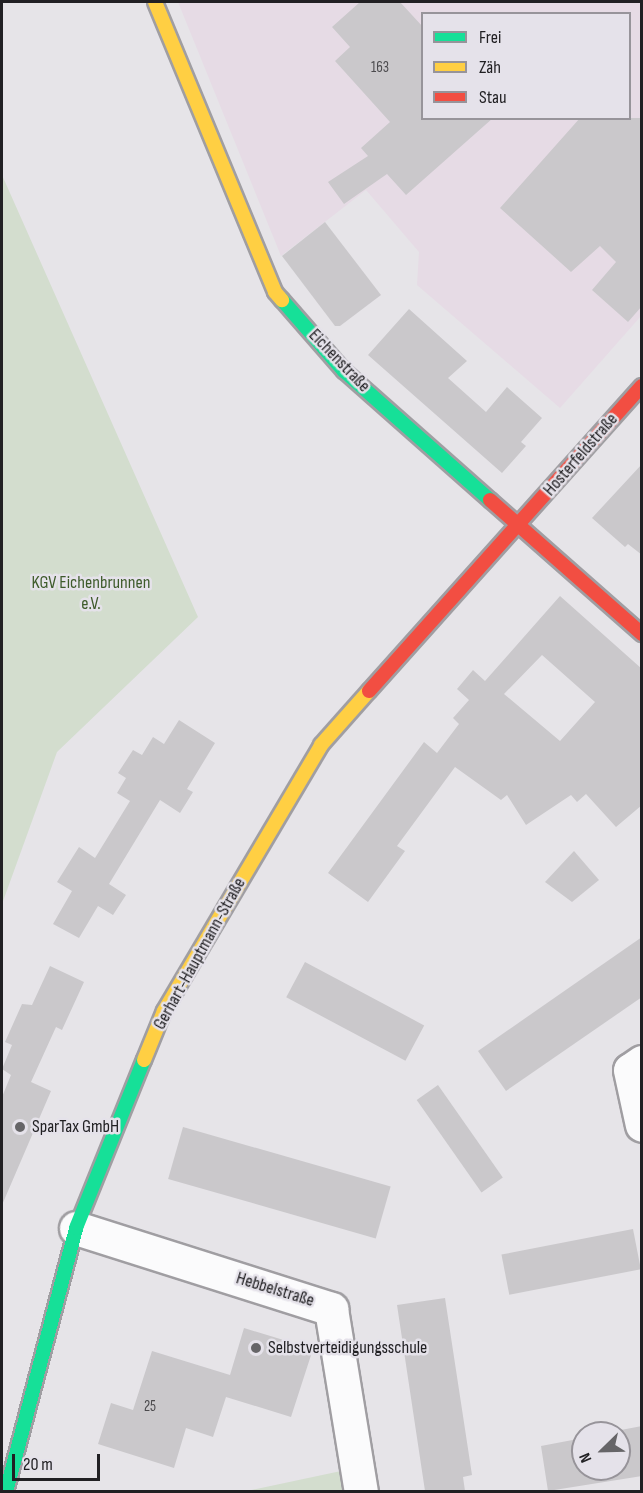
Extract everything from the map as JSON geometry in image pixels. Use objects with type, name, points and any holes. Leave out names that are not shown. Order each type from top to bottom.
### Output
[{"type":"street","name":"Eichenstraße","points":[[155,2],[275,292],[344,371],[642,634]]},
{"type":"street","name":"Hosterfeldstraße","points":[[520,525],[642,386]]},
{"type":"street","name":"Gerhart-Hauptmann-Straße","points":[[6,1491],[76,1228],[164,1011],[321,745],[520,525]]},
{"type":"street","points":[[642,1062],[630,1070],[642,1125]]},
{"type":"street","name":"Hebbelstraße","points":[[76,1228],[331,1309],[361,1491]]},
{"type":"shaded area","points":[[178,2],[641,2],[641,316],[560,408],[417,285],[419,252],[366,190],[281,256]]},
{"type":"green space","name":"KGV Eichenbrunnen e.V.","points":[[2,175],[198,617],[57,752],[2,904]]},
{"type":"green space","points":[[341,1471],[344,1491],[247,1491]]},
{"type":"building","points":[[360,2],[400,2],[421,25],[421,120],[491,120],[406,195],[387,174],[344,204],[328,182],[368,156],[361,148],[390,122],[335,61],[350,47],[332,27]]},
{"type":"building","points":[[642,118],[642,306],[628,322],[592,290],[616,262],[600,246],[571,272],[500,208],[578,120]]},
{"type":"building","points":[[325,222],[381,295],[340,326],[335,326],[282,256]]},
{"type":"building","points":[[409,309],[467,361],[448,378],[486,412],[507,387],[542,418],[521,442],[526,446],[502,473],[368,355]]},
{"type":"building","points":[[642,464],[642,555],[628,544],[625,547],[592,518]]},
{"type":"building","points":[[560,596],[642,669],[642,805],[616,827],[586,794],[577,802],[571,795],[526,825],[507,795],[501,800],[455,767],[397,846],[405,851],[368,902],[328,873],[424,742],[437,753],[459,724],[453,718],[469,700],[457,689],[473,670],[485,681]],"holes":[[[542,655],[595,702],[560,741],[504,694]]]},
{"type":"building","points":[[179,720],[215,743],[187,789],[193,792],[180,813],[160,800],[109,884],[126,895],[113,915],[98,906],[79,938],[53,924],[72,891],[57,882],[79,847],[95,858],[130,801],[117,793],[126,778],[118,773],[133,750],[142,755],[153,737],[164,744]]},
{"type":"building","points":[[574,851],[599,880],[572,902],[545,882]]},
{"type":"building","points":[[642,937],[642,997],[506,1091],[478,1051]]},
{"type":"building","points":[[305,962],[424,1025],[405,1061],[286,997]]},
{"type":"building","points":[[50,966],[84,982],[62,1030],[56,1027],[31,1082],[51,1091],[2,1205],[2,1097],[11,1075],[2,1069],[12,1045],[5,1042],[22,1004],[32,1005]]},
{"type":"building","points":[[438,1085],[503,1178],[482,1192],[417,1100]]},
{"type":"building","points":[[183,1127],[391,1187],[376,1238],[168,1179]]},
{"type":"building","points":[[633,1229],[641,1269],[509,1295],[501,1255]]},
{"type":"building","points":[[445,1298],[472,1475],[463,1477],[465,1491],[425,1491],[397,1305]]},
{"type":"building","points":[[244,1328],[313,1349],[291,1417],[226,1397],[213,1437],[186,1428],[174,1468],[98,1444],[111,1403],[133,1410],[152,1351],[230,1375]]},
{"type":"building","points":[[642,1426],[642,1476],[631,1478],[631,1428]]},
{"type":"building","points":[[571,1440],[571,1481],[611,1481],[548,1491],[541,1446]]},
{"type":"traffic: fast","points":[[282,300],[344,371],[490,500]]},
{"type":"traffic: fast","points":[[6,1492],[76,1228],[144,1060]]},
{"type":"traffic: slow","points":[[155,2],[275,292],[282,300]]},
{"type":"traffic: slow","points":[[144,1060],[164,1011],[321,745],[369,691]]},
{"type":"traffic: jam","points":[[369,691],[642,386]]},
{"type":"traffic: jam","points":[[490,500],[642,634]]},
{"type":"place","name":"SparTax GmbH","points":[[20,1127]]},
{"type":"place","name":"Selbstverteidigungsschule","points":[[256,1348]]}]
